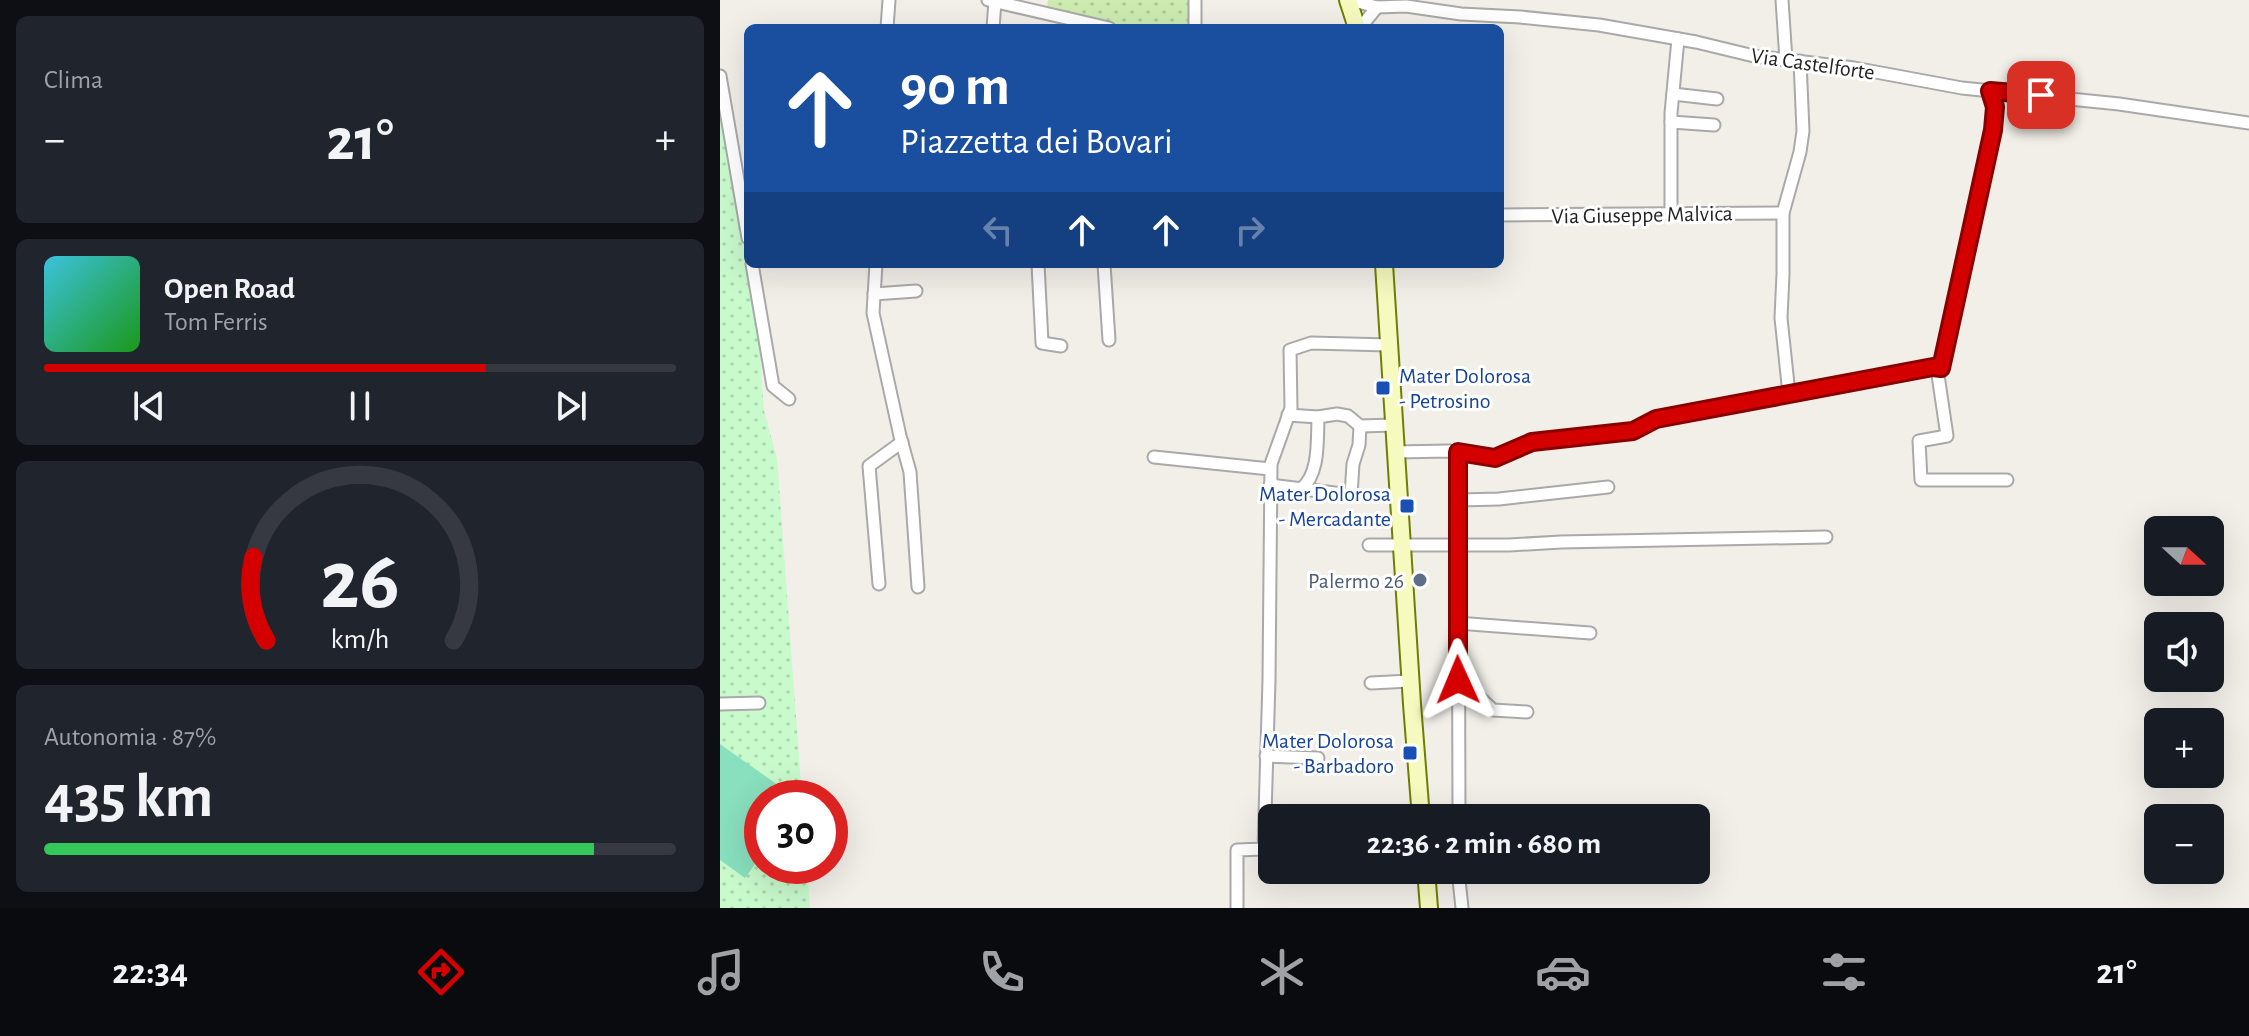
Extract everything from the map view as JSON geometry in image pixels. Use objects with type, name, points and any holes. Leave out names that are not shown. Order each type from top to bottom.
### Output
[{"type":"street","points":[[887,24],[889,0]]},
{"type":"street","points":[[1195,0],[1195,24]]},
{"type":"street","points":[[1349,0],[1358,24]]},
{"type":"street","name":"Via Castelforte","points":[[1349,0],[1377,7],[1406,6],[1461,14],[1599,25],[1754,56],[1854,68],[1962,88],[2119,104],[2249,123]]},
{"type":"street","points":[[1406,6],[1419,0]]},
{"type":"street","points":[[1782,0],[1786,60]]},
{"type":"street","points":[[993,24],[991,1],[1037,4],[1097,24]]},
{"type":"street","points":[[1362,24],[1377,7]]},
{"type":"street","points":[[1671,213],[1671,122],[1678,39]]},
{"type":"street","points":[[1789,394],[1781,318],[1783,213],[1803,131],[1800,61]]},
{"type":"street","points":[[720,76],[744,215]]},
{"type":"street","points":[[1990,91],[1995,107],[1993,130],[1938,375],[1947,436],[1919,441],[1921,480],[2007,480]]},
{"type":"street","points":[[1673,94],[1717,99]]},
{"type":"street","points":[[1671,122],[1714,125]]},
{"type":"street","name":"Via Giuseppe Malvica","points":[[1504,215],[1783,213]]},
{"type":"street","points":[[753,268],[773,386],[789,399]]},
{"type":"street","points":[[876,268],[873,313],[910,472],[918,587]]},
{"type":"street","points":[[1038,268],[1042,343],[1061,346]]},
{"type":"street","points":[[1104,268],[1109,340]]},
{"type":"street","points":[[1384,268],[1420,804]]},
{"type":"street","points":[[874,294],[916,291]]},
{"type":"street","points":[[1237,908],[1237,850],[1264,849],[1270,466],[1291,408],[1290,350],[1311,343],[1389,345]]},
{"type":"street","points":[[1396,452],[1458,452],[1495,458],[1532,442],[1633,431],[1656,419],[1941,368]]},
{"type":"street","points":[[1288,415],[1318,417],[1337,414],[1348,416],[1360,426],[1394,425]]},
{"type":"street","points":[[1301,489],[1309,483],[1314,468],[1318,417]]},
{"type":"street","points":[[1270,485],[1351,495],[1360,426]]},
{"type":"street","points":[[879,584],[869,466],[902,442]]},
{"type":"street","points":[[1458,452],[1459,804]]},
{"type":"street","points":[[1154,457],[1270,466]]},
{"type":"street","points":[[1459,500],[1499,499],[1608,487]]},
{"type":"street","points":[[1369,545],[1459,546],[1826,537]]},
{"type":"street","points":[[1457,623],[1590,633]]},
{"type":"street","points":[[1458,680],[1493,710],[1527,712]]},
{"type":"street","points":[[1371,683],[1410,681]]},
{"type":"street","points":[[720,704],[759,703]]},
{"type":"street","points":[[1266,756],[1318,758]]},
{"type":"street","points":[[1427,884],[1428,904]]},
{"type":"street","points":[[1459,884],[1462,908]]},
{"type":"green space","points":[[1048,0],[1190,0],[1189,24],[1114,24],[1047,8]]},
{"type":"green space","points":[[720,114],[744,251],[744,268],[747,268],[759,336],[764,411],[777,458],[801,780],[744,780],[744,884],[808,884],[810,908],[720,908]]},
{"type":"green space","points":[[720,744],[771,780],[744,780],[744,877],[720,860]]},
{"type":"place","name":"Mater Dolorosa - Petrosino","points":[[1383,388]]},
{"type":"place","name":"Mater Dolorosa - Mercadante","points":[[1407,506]]},
{"type":"place","name":"Palermo 26","points":[[1420,580]]},
{"type":"place","name":"Mater Dolorosa - Barbadoro","points":[[1410,753]]},
{"type":"route","points":[[1458,680],[1458,452],[1495,458],[1532,442],[1633,431],[1656,419],[1864,379],[1941,368],[1993,130],[1995,107],[1990,91],[2041,95]]}]
